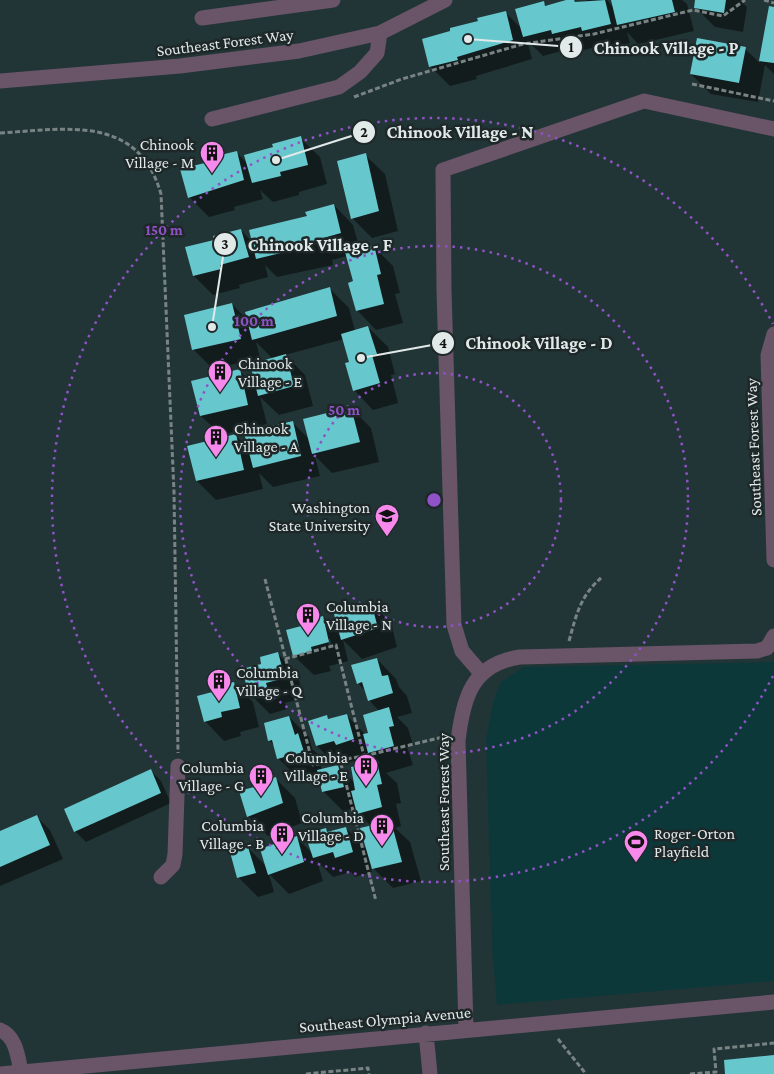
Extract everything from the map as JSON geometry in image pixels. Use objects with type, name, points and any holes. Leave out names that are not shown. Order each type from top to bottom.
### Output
[{"type":"street","points":[[202,18],[333,0]]},
{"type":"street","name":"Southeast Forest Way","points":[[0,81],[247,58],[329,46],[380,33],[441,0]]},
{"type":"street","points":[[212,119],[339,87],[360,72],[377,53],[380,33]]},
{"type":"street","points":[[774,129],[644,101],[443,170],[444,290],[454,625],[457,641],[462,651],[480,673],[488,667],[509,659],[757,651],[767,648],[774,636]]},
{"type":"street","name":"Southeast Forest Way","points":[[774,334],[768,355],[774,560]]},
{"type":"street","name":"Southeast Forest Way","points":[[466,1029],[457,779],[459,726],[472,685],[480,673]]},
{"type":"street","points":[[161,878],[173,865],[175,854],[178,766]]},
{"type":"street","name":"Southeast Olympia Avenue","points":[[0,1074],[78,1070],[466,1029],[774,1002]]},
{"type":"street","points":[[0,1030],[10,1037],[18,1053],[20,1072]]},
{"type":"street","points":[[426,1033],[430,1074]]},
{"type":"path","points":[[350,99],[402,79],[523,44],[594,34],[693,10],[723,16],[745,0]]},
{"type":"path","points":[[764,0],[774,2]]},
{"type":"path","points":[[692,84],[774,101]]},
{"type":"path","points":[[0,133],[68,129],[105,133],[119,138],[133,146],[156,174],[162,194],[174,482],[178,766]]},
{"type":"path","points":[[564,657],[580,605],[588,588],[600,578]]},
{"type":"path","points":[[265,579],[313,765],[364,756],[444,737],[444,727],[459,726]]},
{"type":"path","points":[[285,659],[336,645],[364,756]]},
{"type":"path","points":[[340,760],[376,901]]},
{"type":"path","points":[[558,1039],[586,1074]]},
{"type":"path","points":[[690,1074],[716,1073],[714,1049],[774,1043]]},
{"type":"path","points":[[306,1074],[368,1068],[369,1074]]},
{"type":"shaded area","name":"Washington State University","points":[[0,0],[774,0],[774,1074],[0,1074]]},
{"type":"shaded area","name":"Roger-Orton Playfield","points":[[774,662],[774,981],[497,1005],[492,947],[486,739],[494,700],[500,683],[523,667]]},
{"type":"building","points":[[566,0],[574,0],[575,2],[605,0],[611,24],[582,31],[581,27],[552,34],[551,30],[523,37],[515,9],[544,1],[545,6]]},
{"type":"building","points":[[611,0],[672,0],[675,12],[617,25]]},
{"type":"building","points":[[695,0],[726,0],[724,13],[694,8]]},
{"type":"building","points":[[769,6],[774,7],[774,63],[759,61]]},
{"type":"building","points":[[506,11],[513,40],[457,57],[458,60],[429,67],[422,39],[450,31],[450,28],[478,21],[477,18]]},
{"type":"building","points":[[697,38],[746,47],[739,83],[690,74]]},
{"type":"building","points":[[301,136],[308,165],[280,172],[281,176],[252,183],[244,155],[273,147],[272,144]]},
{"type":"building","name":"Chinook Village - M","points":[[237,151],[244,180],[188,198],[180,169],[209,162],[208,158]]},
{"type":"building","points":[[366,153],[379,211],[351,219],[337,161]]},
{"type":"building","points":[[334,204],[341,233],[313,241],[314,245],[256,259],[249,230],[307,216],[305,212]]},
{"type":"building","points":[[241,229],[249,257],[220,265],[221,269],[193,276],[185,247],[214,240],[213,236]]},
{"type":"building","points":[[374,245],[381,274],[377,275],[384,304],[356,311],[348,283],[353,281],[345,252]]},
{"type":"building","points":[[330,287],[337,316],[252,340],[245,312]]},
{"type":"building","points":[[232,303],[241,339],[192,350],[184,315]]},
{"type":"building","points":[[368,326],[377,354],[372,355],[380,383],[353,391],[345,363],[349,362],[341,334]]},
{"type":"building","points":[[286,354],[294,386],[258,396],[250,364]]},
{"type":"building","name":"Chinook Village - E","points":[[240,369],[248,405],[200,416],[191,381]]},
{"type":"building","points":[[351,407],[360,442],[312,454],[303,419]]},
{"type":"building","points":[[293,421],[301,456],[253,468],[244,433]]},
{"type":"building","name":"Chinook Village - A","points":[[236,434],[244,470],[196,481],[187,446]]},
{"type":"building","points":[[371,602],[378,628],[341,640],[334,614]]},
{"type":"building","name":"Columbia Village - N","points":[[323,616],[329,642],[311,647],[312,651],[293,656],[286,630],[305,625],[304,621]]},
{"type":"building","points":[[278,652],[285,678],[266,683],[268,690],[249,695],[242,669],[261,664],[260,657]]},
{"type":"building","points":[[377,658],[382,676],[388,675],[393,693],[368,701],[362,682],[357,684],[351,665]]},
{"type":"building","name":"Columbia Village - Q","points":[[234,682],[240,708],[221,712],[222,717],[204,722],[197,696],[216,691],[215,686]]},
{"type":"building","points":[[389,707],[394,726],[389,727],[394,746],[368,753],[363,734],[368,733],[363,715]]},
{"type":"building","points":[[347,714],[354,739],[336,745],[334,741],[316,746],[308,721],[327,715],[328,719]]},
{"type":"building","points":[[289,716],[295,735],[298,733],[304,752],[277,759],[272,740],[268,741],[264,723]]},
{"type":"building","name":"Columbia Village - E","points":[[377,762],[382,784],[377,785],[382,807],[357,814],[351,791],[355,790],[351,767]]},
{"type":"building","points":[[338,765],[344,787],[322,792],[317,770]]},
{"type":"building","points":[[151,769],[161,793],[74,832],[64,809]]},
{"type":"building","name":"Columbia Village - G","points":[[276,777],[283,803],[247,817],[239,791],[258,786],[257,783]]},
{"type":"building","points":[[37,815],[50,845],[0,867],[0,831]]},
{"type":"building","name":"Columbia Village - D","points":[[391,821],[402,862],[372,869],[360,828]]},
{"type":"building","points":[[346,827],[353,852],[335,858],[333,852],[313,858],[305,834],[326,828],[327,832]]},
{"type":"building","name":"Columbia Village - B","points":[[297,836],[304,862],[268,875],[260,849]]},
{"type":"building","points":[[248,847],[256,873],[237,878],[230,852]]},
{"type":"building","points":[[774,1055],[774,1074],[725,1074],[724,1060]]},
{"type":"place","name":"Chinook Village - P","points":[[468,39]]},
{"type":"place","name":"Chinook Village - N","points":[[276,160]]},
{"type":"place","name":"Chinook Village - M","points":[[212,174]]},
{"type":"place","name":"Chinook Village - F","points":[[212,327]]},
{"type":"place","name":"Chinook Village - D","points":[[361,358]]},
{"type":"place","name":"Chinook Village - E","points":[[220,393]]},
{"type":"place","name":"Chinook Village - A","points":[[216,458]]},
{"type":"place","name":"Washington State University","points":[[387,537]]},
{"type":"place","name":"Columbia Village - N","points":[[308,636]]},
{"type":"place","name":"Columbia Village - Q","points":[[219,702]]},
{"type":"place","name":"Columbia Village - E","points":[[366,787]]},
{"type":"place","name":"Columbia Village - G","points":[[261,797]]},
{"type":"place","name":"Columbia Village - D","points":[[382,847]]},
{"type":"place","name":"Columbia Village - B","points":[[282,855]]},
{"type":"place","name":"Roger-Orton Playfield","points":[[636,863]]}]
